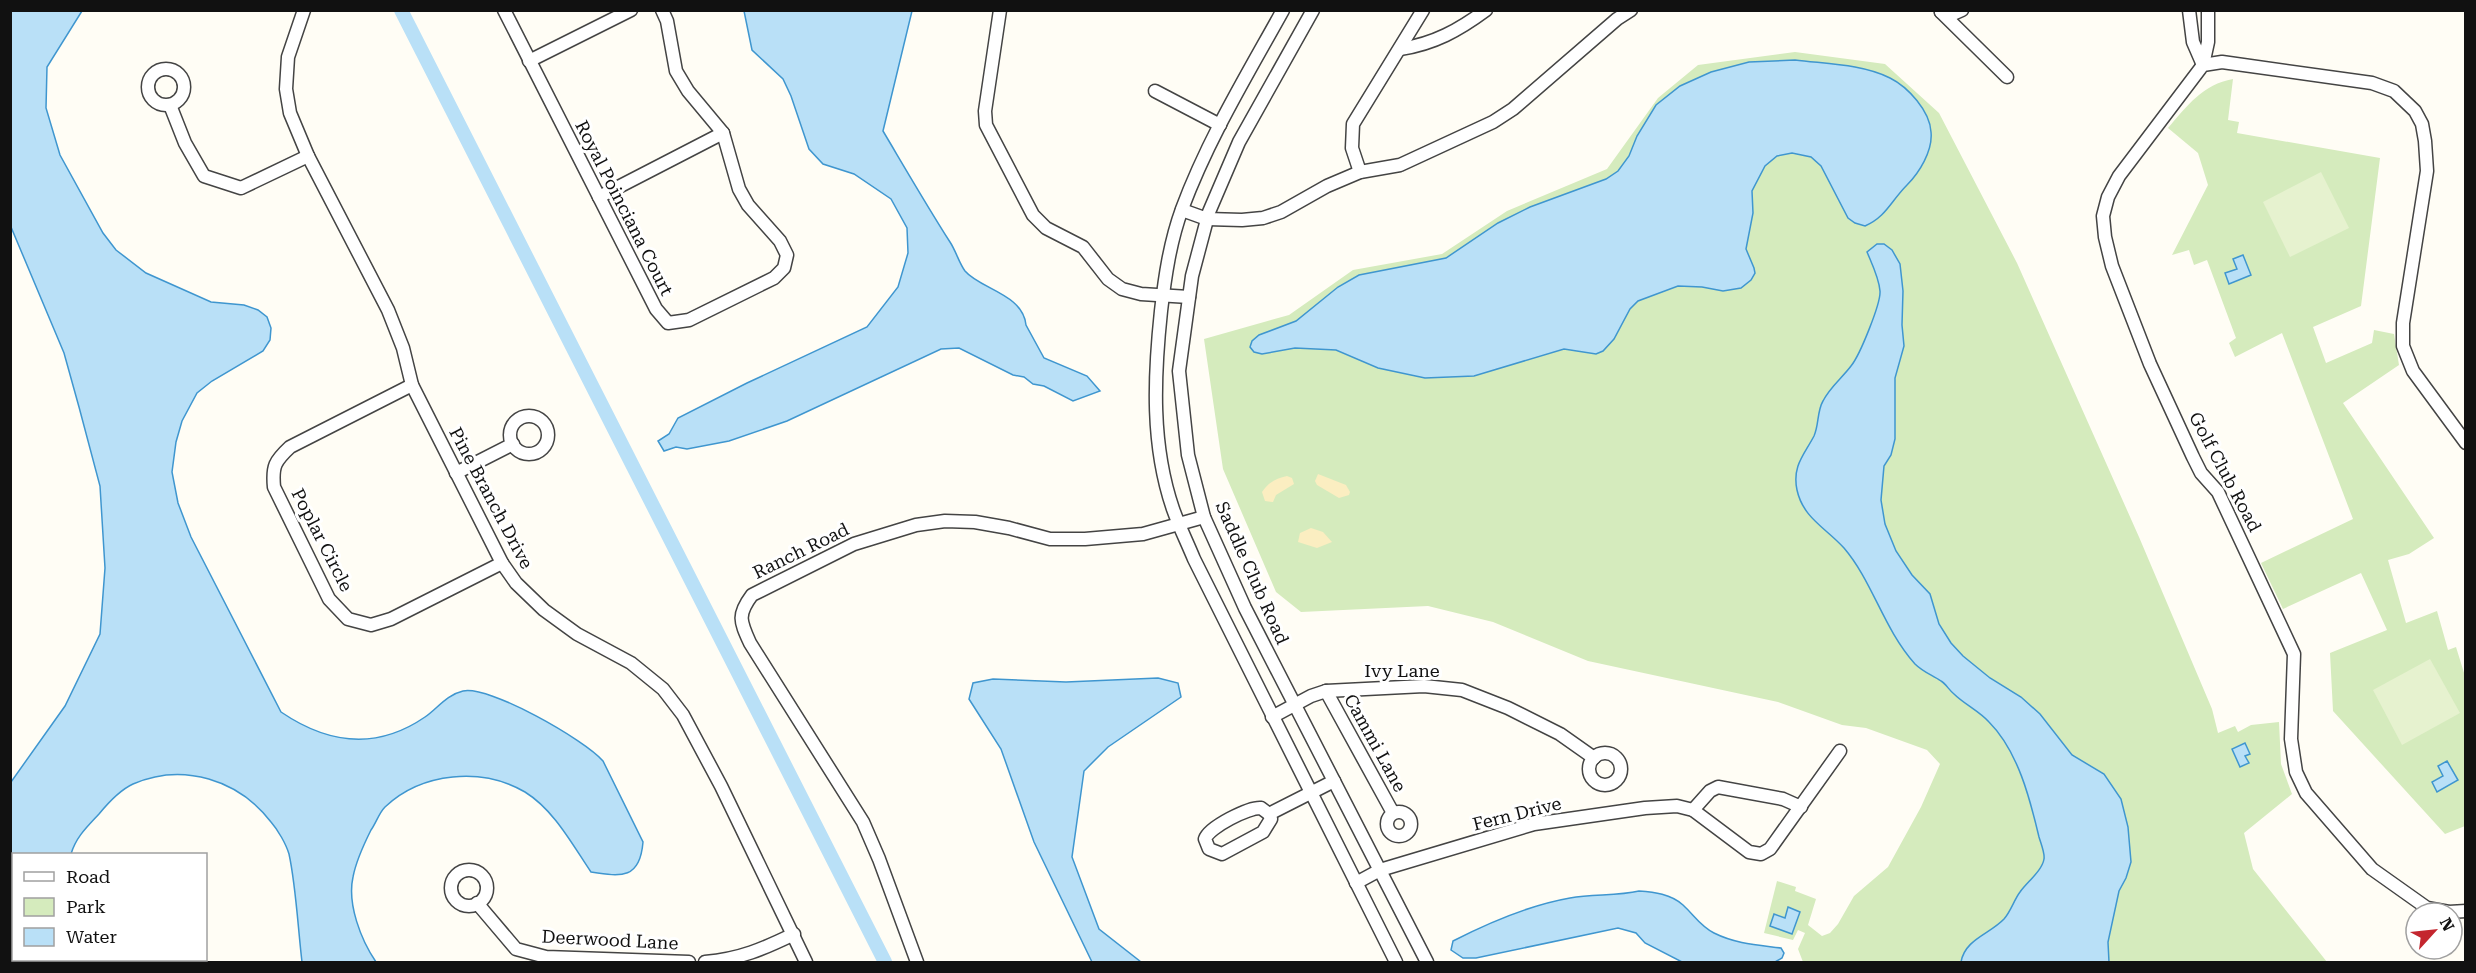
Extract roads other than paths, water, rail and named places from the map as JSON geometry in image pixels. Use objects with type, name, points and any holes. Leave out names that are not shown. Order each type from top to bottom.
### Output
[{"type":"street","name":"Pine Branch Drive","points":[[304,10],[288,57],[286,89],[290,113],[308,156],[388,310],[403,348],[412,385],[502,563],[516,583],[544,610],[577,634],[632,663],[663,689],[683,715],[794,933],[806,963]]},
{"type":"street","name":"Royal Poinciana Court","points":[[504,10],[656,309],[668,323],[689,320],[774,278],[784,268],[787,255],[780,241],[748,205],[739,189],[723,133]]},
{"type":"street","points":[[529,61],[631,10]]},
{"type":"street","points":[[599,196],[723,133],[688,91],[676,71],[667,21],[662,10]]},
{"type":"street","points":[[1000,10],[985,111],[986,125],[1033,215],[1046,228],[1083,247],[1114,285],[1141,294],[1189,297]]},
{"type":"street","points":[[1283,10],[1220,125],[1182,210],[1166,270],[1155,375],[1156,427],[1165,479],[1179,523],[1216,607],[1396,963]]},
{"type":"street","name":"Saddle Club Road","points":[[1313,10],[1239,142],[1208,219],[1192,276],[1179,371],[1188,455],[1204,517],[1245,608],[1427,963]]},
{"type":"street","points":[[1360,172],[1352,148],[1353,124],[1423,10]]},
{"type":"street","points":[[1400,49],[1437,41],[1463,27],[1486,10]]},
{"type":"street","points":[[1182,210],[1208,219],[1263,218],[1281,212],[1327,186],[1360,172],[1400,165],[1493,122],[1527,99],[1630,10]]},
{"type":"street","points":[[1939,11],[1953,14],[1962,10]]},
{"type":"street","points":[[2189,10],[2193,42],[2203,64],[2222,62],[2372,83],[2394,92],[2415,111],[2422,124],[2427,171],[2403,323],[2403,346],[2413,370],[2466,443]]},
{"type":"street","points":[[1939,11],[2007,76]]},
{"type":"street","name":"Golf Club Road","points":[[2207,11],[2208,42],[2203,64],[2120,176],[2108,197],[2103,216],[2112,266],[2150,364],[2193,457],[2201,473],[2218,492],[2294,654],[2290,739],[2296,772],[2306,793],[2372,869],[2427,908],[2448,912],[2466,911]]},
{"type":"street","points":[[1155,91],[1220,125]]},
{"type":"street","points":[[170,105],[185,143],[204,176],[241,188],[308,156]]},
{"type":"street","name":"Poplar Circle","points":[[412,385],[290,447],[278,458],[272,471],[274,486],[329,599],[348,619],[371,625],[391,619],[502,563]]},
{"type":"street","points":[[456,473],[513,444]]},
{"type":"street","name":"Ranch Road","points":[[917,963],[863,822],[750,643],[741,624],[741,609],[752,595],[854,544],[916,525],[945,521],[975,522],[1050,539],[1085,539],[1143,534],[1204,517]]},
{"type":"street","name":"Ivy Lane","points":[[1272,717],[1326,691],[1424,686],[1462,690],[1508,708],[1560,734],[1594,758]]},
{"type":"street","name":"Cammi Lane","points":[[1326,691],[1393,813]]},
{"type":"street","points":[[1801,807],[1784,799],[1718,787],[1710,791],[1693,810],[1749,852],[1761,854],[1770,849],[1801,807],[1840,751]]},
{"type":"street","points":[[1269,814],[1334,782]]},
{"type":"street","name":"Fern Drive","points":[[1356,883],[1380,870],[1534,824],[1645,808],[1677,806],[1693,810]]},
{"type":"street","points":[[1261,808],[1269,814],[1269,824],[1263,832],[1226,853],[1212,852],[1206,844],[1205,839],[1209,831],[1252,809],[1261,808]]},
{"type":"street","name":"Deerwood Lane","points":[[477,903],[516,949],[546,957],[689,963]]},
{"type":"street","points":[[705,963],[731,960],[754,953],[794,933]]},
{"type":"water","points":[[10,11],[82,11],[47,67],[46,108],[60,155],[103,233],[116,250],[146,273],[211,302],[244,305],[258,310],[267,317],[271,328],[270,340],[263,351],[212,381],[197,393],[182,421],[176,442],[172,472],[178,503],[191,537],[281,712],[317,731],[353,739],[389,735],[407,728],[452,695],[463,691],[476,691],[514,705],[558,728],[603,761],[643,842],[638,863],[633,869],[628,873],[612,875],[591,872],[562,828],[545,808],[525,792],[508,784],[472,777],[434,780],[416,786],[385,807],[371,830],[356,865],[352,888],[354,910],[365,943],[376,962],[302,962],[289,854],[274,825],[258,807],[243,795],[226,786],[190,775],[171,775],[152,778],[123,790],[82,832],[71,853],[12,853],[12,961],[74,962],[11,962],[11,782],[65,706],[100,634],[105,568],[100,486],[79,407],[64,353],[11,227]]},
{"type":"water","points":[[744,11],[912,11],[883,131],[965,271],[1017,306],[1044,358],[1087,376],[1100,391],[1073,401],[959,348],[941,349],[787,421],[729,441],[687,449],[676,447],[664,451],[658,441],[669,434],[678,418],[867,327],[898,287],[908,253],[907,228],[891,199],[854,174],[823,164],[809,149],[783,79],[752,50]]},
{"type":"water","points":[[1795,60],[1844,65],[1879,73],[1904,87],[1917,100],[1927,116],[1931,139],[1924,161],[1888,208],[1865,226],[1848,218],[1821,166],[1811,157],[1792,153],[1777,156],[1765,166],[1752,191],[1753,213],[1746,249],[1755,273],[1751,280],[1741,288],[1723,291],[1678,286],[1638,301],[1630,309],[1614,339],[1603,351],[1596,354],[1564,349],[1474,376],[1425,378],[1378,368],[1336,350],[1295,348],[1262,354],[1254,352],[1250,347],[1252,341],[1259,335],[1296,321],[1338,287],[1359,275],[1446,258],[1498,223],[1530,207],[1606,179],[1618,171],[1629,156],[1637,136],[1656,105],[1680,86],[1711,72],[1749,62]]},
{"type":"water","points":[[1877,244],[1884,244],[1892,250],[1900,264],[1903,291],[1904,346],[1895,378],[1895,439],[1891,455],[1884,466],[1881,500],[1885,524],[1896,551],[1912,575],[1930,594],[1939,624],[1951,643],[1990,678],[2021,697],[2040,714],[2072,755],[2104,774],[2121,799],[2128,827],[2131,862],[2119,891],[2108,942],[2109,962],[1961,962],[1967,948],[2009,913],[2020,892],[2043,863],[2043,851],[2021,776],[2008,747],[1989,722],[1958,698],[1943,682],[1915,664],[1894,635],[1854,561],[1844,548],[1816,522],[1800,500],[1796,474],[1803,455],[1814,436],[1821,405],[1829,391],[1855,360],[1877,306],[1880,291],[1867,252]]},
{"type":"water","points":[[2243,255],[2251,275],[2229,284],[2225,273],[2237,269],[2233,259]]},
{"type":"water","points":[[1158,678],[1178,683],[1181,697],[1108,747],[1084,771],[1072,857],[1099,929],[1141,962],[1092,962],[1034,842],[1001,749],[969,699],[973,683],[993,679],[1066,682]]},
{"type":"water","points":[[2245,743],[2250,754],[2245,756],[2249,763],[2240,767],[2232,749]]},
{"type":"water","points":[[2447,761],[2458,780],[2437,792],[2432,782],[2443,776],[2438,766]]},
{"type":"water","points":[[1639,891],[1673,898],[1705,927],[1722,937],[1747,944],[1781,948],[1784,953],[1782,958],[1775,962],[1682,962],[1645,943],[1636,933],[1618,928],[1476,958],[1463,958],[1451,950],[1453,941],[1525,910],[1570,898]]},
{"type":"water","points":[[1788,907],[1800,912],[1792,934],[1770,926],[1774,914],[1785,918]]},
{"type":"waterway","points":[[401,10],[885,962]]}]
